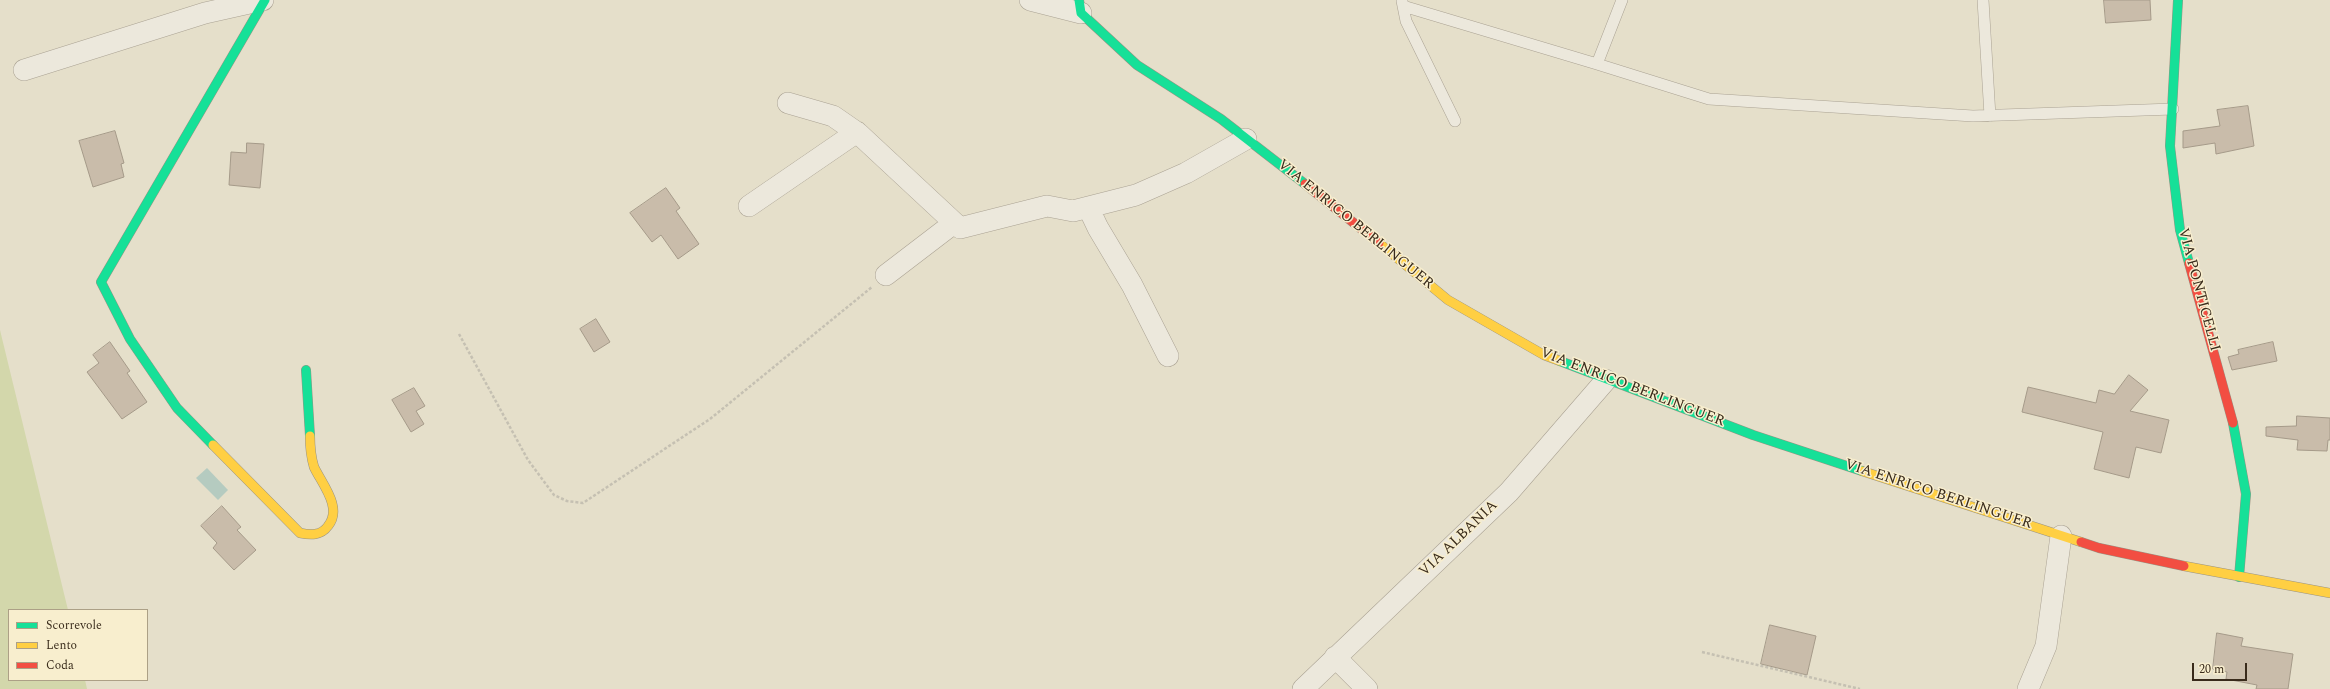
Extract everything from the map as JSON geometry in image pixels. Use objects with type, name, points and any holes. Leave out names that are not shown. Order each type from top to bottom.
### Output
[{"type":"street","points":[[24,70],[205,13],[264,0]]},
{"type":"street","points":[[264,0],[101,282],[130,339],[177,408],[300,533],[313,536],[323,532],[332,524],[333,515],[327,489],[312,461],[306,370]]},
{"type":"street","points":[[1030,0],[1080,6]]},
{"type":"street","name":"VIA PONTICELLI","points":[[2178,0],[2170,146],[2180,230],[2237,436],[2246,494],[2239,577]]},
{"type":"street","name":"VIA ENRICO BERLINGUER","points":[[1080,6],[1137,65],[1221,119],[1332,204],[1448,300],[1544,355],[1753,435],[2099,548],[2239,577],[2330,593]]},
{"type":"street","points":[[788,103],[833,116],[856,132],[960,228],[1047,206],[1073,211],[1136,196],[1186,173],[1246,139]]},
{"type":"street","points":[[749,206],[856,132]]},
{"type":"street","points":[[1088,207],[1132,285],[1168,356]]},
{"type":"street","points":[[886,275],[954,223]]},
{"type":"street","name":"VIA ALBANIA","points":[[1303,689],[1509,492],[1606,380]]},
{"type":"street","points":[[2028,689],[2046,646],[2061,536]]},
{"type":"street","points":[[1335,658],[1367,689]]},
{"type":"lane","points":[[1596,64],[1622,0]]},
{"type":"lane","points":[[1983,0],[1990,116]]},
{"type":"lane","points":[[1455,121],[1406,21],[1402,3],[1709,99],[1990,116],[2172,108]]},
{"type":"path","points":[[459,334],[528,460],[554,495],[567,501],[583,503],[710,419],[886,275]]},
{"type":"path","points":[[1702,652],[1860,689]]},
{"type":"green space","points":[[0,330],[68,609],[8,609],[8,681],[85,681],[87,689],[0,689]]},
{"type":"shaded area","points":[[207,468],[228,490],[218,500],[196,478]]},
{"type":"building","points":[[2104,0],[2150,0],[2151,20],[2106,23]]},
{"type":"building","points":[[2248,106],[2254,146],[2216,154],[2215,143],[2183,148],[2183,131],[2220,126],[2217,110]]},
{"type":"building","points":[[115,131],[124,163],[121,164],[124,177],[93,187],[79,141]]},
{"type":"building","points":[[247,143],[264,144],[260,188],[229,185],[231,152],[246,153]]},
{"type":"building","points":[[666,188],[680,208],[676,211],[699,244],[678,259],[661,235],[652,242],[630,213]]},
{"type":"building","points":[[596,319],[610,342],[594,352],[580,329]]},
{"type":"building","points":[[110,342],[130,371],[127,373],[147,402],[122,419],[87,372],[99,363],[93,355]]},
{"type":"building","points":[[2273,342],[2277,361],[2232,370],[2228,357],[2239,354],[2238,350]]},
{"type":"building","points":[[2129,375],[2148,390],[2130,411],[2169,420],[2161,453],[2136,447],[2129,478],[2094,469],[2103,432],[2022,412],[2028,387],[2096,403],[2099,390],[2114,394]]},
{"type":"building","points":[[414,388],[425,406],[416,411],[424,424],[411,432],[392,400]]},
{"type":"building","points":[[2297,416],[2330,418],[2330,440],[2328,440],[2327,451],[2297,450],[2298,440],[2266,436],[2266,427],[2296,426]]},
{"type":"building","points":[[222,506],[241,527],[237,530],[256,550],[234,570],[213,548],[217,543],[201,526]]},
{"type":"building","points":[[1770,625],[1816,636],[1807,675],[1761,664]]},
{"type":"building","points":[[2217,633],[2243,638],[2241,646],[2293,654],[2288,689],[2256,689],[2257,685],[2226,679],[2227,672],[2213,669]]},
{"type":"traffic: fast","points":[[213,445],[177,408],[130,339],[101,282],[265,0]]},
{"type":"traffic: fast","points":[[1079,0],[1081,13],[1137,65],[1221,119],[1305,184]]},
{"type":"traffic: fast","points":[[2178,0],[2170,146],[2180,230],[2189,263]]},
{"type":"traffic: fast","points":[[1560,361],[1753,435],[1862,471]]},
{"type":"traffic: fast","points":[[306,370],[310,436]]},
{"type":"traffic: fast","points":[[2233,423],[2246,494],[2239,577]]},
{"type":"traffic: slow","points":[[1379,243],[1448,300],[1544,355],[1560,361]]},
{"type":"traffic: slow","points":[[213,445],[300,533],[315,534],[322,532],[328,526],[332,519],[333,512],[330,496],[314,467],[310,436]]},
{"type":"traffic: slow","points":[[1862,471],[2081,542]]},
{"type":"traffic: slow","points":[[2184,566],[2330,593]]},
{"type":"traffic: jam","points":[[1305,184],[1379,243]]},
{"type":"traffic: jam","points":[[2189,263],[2233,423]]},
{"type":"traffic: jam","points":[[2081,542],[2099,548],[2184,566]]}]
